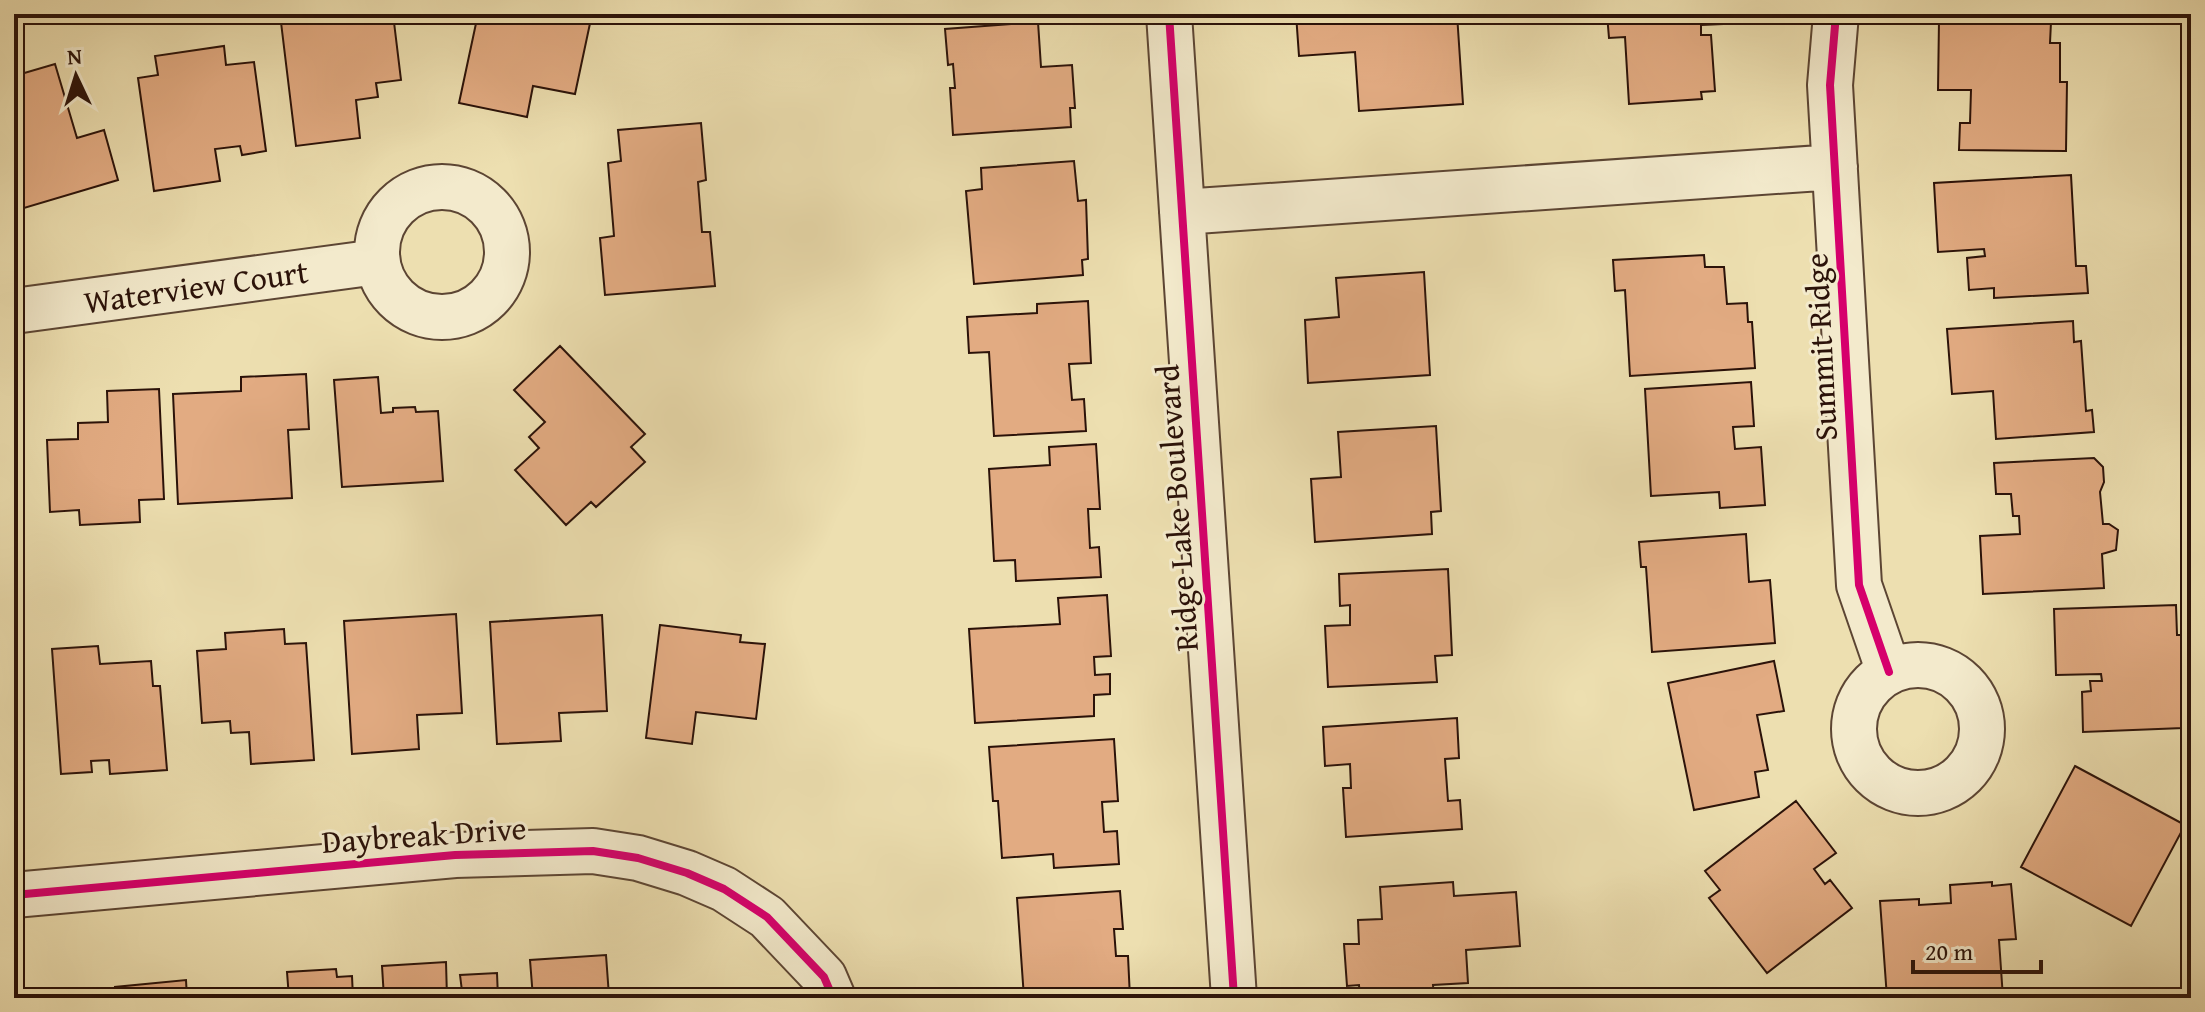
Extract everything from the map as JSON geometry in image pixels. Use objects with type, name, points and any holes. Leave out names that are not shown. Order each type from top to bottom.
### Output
[{"type":"street","name":"Ridge Lake Boulevard","points":[[1169,14],[1234,998]]},
{"type":"street","name":"Summit Ridge","points":[[1836,14],[1830,85],[1859,585],[1889,672]]},
{"type":"street","points":[[1182,212],[1835,167]]},
{"type":"street","name":"Waterview Court","points":[[14,311],[377,262]]},
{"type":"street","name":"Daybreak Drive","points":[[14,895],[455,855],[593,851],[638,858],[687,873],[724,889],[767,917],[824,977],[833,998]]},
{"type":"building","points":[[280,14],[393,14],[401,80],[376,83],[378,97],[356,100],[360,138],[296,146]]},
{"type":"building","points":[[478,14],[592,14],[575,94],[533,86],[527,117],[459,103]]},
{"type":"building","points":[[1296,14],[1457,14],[1463,104],[1359,111],[1355,52],[1299,56]]},
{"type":"building","points":[[1607,14],[1744,14],[1745,23],[1701,25],[1701,35],[1711,35],[1715,91],[1701,92],[1702,99],[1629,104],[1625,37],[1609,38]]},
{"type":"building","points":[[1939,21],[2051,22],[2050,43],[2060,43],[2060,82],[2067,82],[2066,151],[1959,150],[1960,123],[1970,123],[1971,90],[1938,90]]},
{"type":"building","points":[[1038,22],[1041,67],[1072,65],[1075,108],[1070,108],[1071,127],[953,135],[950,88],[955,88],[953,64],[948,65],[945,29]]},
{"type":"building","points":[[224,46],[226,65],[254,62],[266,151],[242,155],[240,146],[215,149],[220,181],[154,191],[138,78],[158,75],[155,56]]},
{"type":"building","points":[[55,64],[77,138],[104,130],[118,180],[14,211],[14,76]]},
{"type":"building","points":[[701,123],[706,180],[698,182],[702,232],[710,232],[715,286],[605,295],[600,238],[614,236],[608,163],[621,161],[618,130]]},
{"type":"building","points":[[1074,161],[1078,201],[1086,200],[1088,259],[1082,260],[1083,275],[974,284],[966,191],[982,189],[981,168]]},
{"type":"building","points":[[2071,175],[2076,266],[2086,266],[2088,293],[1994,298],[1994,288],[1969,290],[1967,258],[1985,256],[1984,249],[1938,252],[1934,183]]},
{"type":"building","points":[[1704,255],[1705,267],[1724,267],[1727,304],[1747,303],[1748,322],[1752,322],[1755,368],[1630,376],[1625,290],[1615,291],[1613,260]]},
{"type":"building","points":[[1424,272],[1430,375],[1308,383],[1305,320],[1339,317],[1336,278]]},
{"type":"building","points":[[1088,301],[1091,363],[1069,364],[1072,400],[1084,399],[1086,431],[994,436],[989,352],[969,353],[967,317],[1037,313],[1037,304]]},
{"type":"building","points":[[2073,321],[2074,342],[2081,341],[2086,411],[2092,410],[2094,432],[1996,439],[1993,391],[1952,394],[1947,329]]},
{"type":"building","points":[[560,346],[645,434],[631,447],[645,462],[596,507],[591,502],[566,525],[515,470],[539,448],[529,437],[545,422],[514,390]]},
{"type":"building","points":[[306,374],[309,429],[288,430],[292,498],[178,504],[173,394],[241,391],[241,377]]},
{"type":"building","points":[[378,377],[381,413],[393,412],[393,408],[415,407],[416,412],[438,411],[443,481],[342,487],[334,380]]},
{"type":"building","points":[[1751,382],[1754,426],[1733,427],[1735,449],[1761,447],[1765,505],[1720,508],[1719,492],[1651,496],[1645,389]]},
{"type":"building","points":[[159,389],[164,499],[139,500],[140,522],[80,525],[79,510],[50,512],[47,440],[78,439],[78,423],[108,422],[107,391]]},
{"type":"building","points":[[1436,426],[1441,511],[1431,512],[1432,534],[1315,542],[1311,479],[1341,477],[1338,432]]},
{"type":"building","points":[[1096,444],[1100,509],[1088,509],[1090,548],[1099,547],[1101,577],[1016,581],[1015,560],[994,561],[989,469],[1050,465],[1049,447]]},
{"type":"building","points":[[2094,458],[2103,467],[2104,482],[2100,492],[2103,524],[2118,530],[2116,550],[2102,554],[2104,588],[1983,594],[1980,536],[2020,534],[2019,516],[2013,516],[2011,494],[1996,494],[1994,463]]},
{"type":"building","points":[[1746,534],[1749,582],[1770,580],[1775,643],[1652,652],[1646,567],[1641,567],[1639,542]]},
{"type":"building","points":[[1448,569],[1452,655],[1435,656],[1437,682],[1328,687],[1325,626],[1350,625],[1350,605],[1340,606],[1339,574]]},
{"type":"building","points":[[1107,595],[1111,656],[1094,657],[1095,675],[1110,674],[1110,694],[1094,695],[1094,716],[975,723],[969,629],[1060,624],[1058,598]]},
{"type":"building","points":[[2176,605],[2177,635],[2191,635],[2191,699],[2182,699],[2183,728],[2083,732],[2082,692],[2091,691],[2090,681],[2102,681],[2101,674],[2056,675],[2054,609]]},
{"type":"building","points":[[456,614],[462,713],[417,715],[419,749],[352,754],[344,621]]},
{"type":"building","points":[[602,615],[607,711],[559,713],[561,741],[497,744],[490,622]]},
{"type":"building","points":[[660,625],[741,635],[740,642],[765,644],[756,719],[696,712],[692,744],[646,738]]},
{"type":"building","points":[[284,629],[285,644],[306,643],[314,760],[251,764],[249,732],[231,733],[230,721],[202,723],[197,651],[226,649],[225,633]]},
{"type":"building","points":[[98,646],[100,664],[151,661],[153,686],[160,686],[167,770],[110,774],[109,760],[91,761],[92,772],[61,774],[52,649]]},
{"type":"building","points":[[1774,661],[1784,711],[1757,715],[1768,770],[1755,772],[1759,797],[1694,810],[1668,683]]},
{"type":"building","points":[[1457,718],[1459,758],[1445,759],[1448,801],[1460,800],[1462,829],[1346,837],[1343,788],[1351,788],[1350,764],[1325,766],[1323,727]]},
{"type":"building","points":[[1114,739],[1118,801],[1102,802],[1104,832],[1117,831],[1119,864],[1054,868],[1053,854],[1002,858],[998,801],[993,801],[989,747]]},
{"type":"building","points":[[2075,766],[2185,825],[2131,926],[2021,867]]},
{"type":"building","points":[[1796,801],[1836,853],[1814,869],[1825,884],[1830,880],[1852,908],[1767,973],[1709,898],[1720,890],[1705,871]]},
{"type":"building","points":[[1453,882],[1454,896],[1516,892],[1520,946],[1466,950],[1468,983],[1433,985],[1434,998],[1360,998],[1359,985],[1347,986],[1344,944],[1359,944],[1358,920],[1382,919],[1380,887]]},
{"type":"building","points":[[1992,882],[1992,886],[2011,884],[2016,939],[1999,940],[2003,998],[1887,998],[1880,901],[1919,899],[1919,905],[1951,903],[1950,885]]},
{"type":"building","points":[[1120,891],[1123,929],[1114,929],[1116,956],[1128,956],[1130,998],[1024,998],[1017,898]]},
{"type":"building","points":[[606,955],[609,996],[671,992],[671,998],[533,998],[530,960]]},
{"type":"building","points":[[446,962],[447,998],[384,998],[382,966]]},
{"type":"building","points":[[336,969],[337,977],[352,976],[353,998],[289,998],[287,972]]},
{"type":"building","points":[[497,973],[498,998],[454,998],[453,992],[462,991],[460,975]]},
{"type":"building","points":[[186,980],[187,998],[116,998],[115,987]]},
{"type":"cycle path","points":[[1169,14],[1234,998]]},
{"type":"cycle path","points":[[1836,14],[1830,85],[1859,585],[1889,672]]},
{"type":"cycle path","points":[[14,895],[455,855],[593,851],[638,858],[687,873],[724,889],[767,917],[824,977],[833,998]]}]
